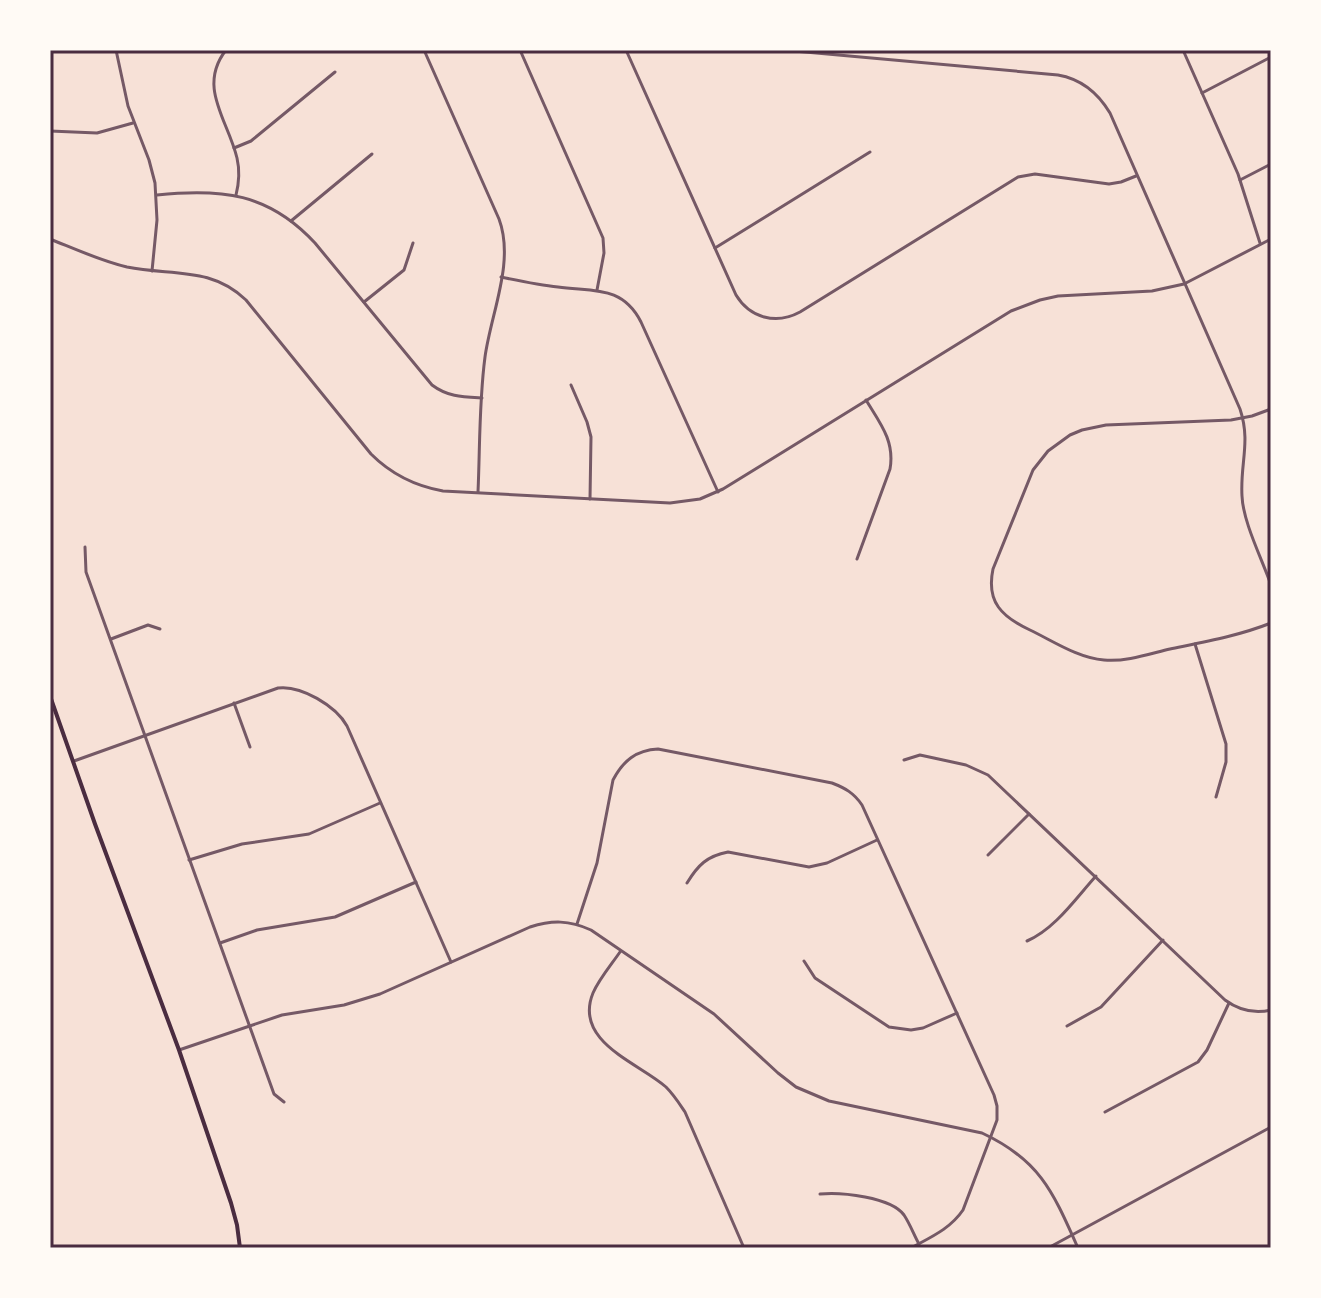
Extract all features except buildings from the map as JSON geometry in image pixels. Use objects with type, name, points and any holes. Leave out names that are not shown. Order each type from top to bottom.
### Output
[{"type":"main road","points":[[50,696],[179,1050],[231,1203],[240,1248]]},
{"type":"street","points":[[116,50],[123,88],[133,123],[149,160],[157,195],[152,271]]},
{"type":"street","points":[[226,50],[215,70],[214,92],[239,171],[236,195]]},
{"type":"street","points":[[424,50],[501,224],[505,248],[485,357],[478,492]]},
{"type":"street","points":[[520,50],[603,238],[604,253],[597,290]]},
{"type":"street","points":[[626,50],[736,295],[745,307],[758,316],[776,319],[793,316],[1018,177],[1035,174],[1109,184],[1137,175]]},
{"type":"street","points":[[783,50],[1052,74],[1070,78],[1091,89],[1105,105],[1243,418],[1246,447],[1242,500],[1271,585]]},
{"type":"street","points":[[1183,50],[1240,180],[1260,244]]},
{"type":"street","points":[[1202,93],[1271,57]]},
{"type":"street","points":[[234,148],[251,141],[335,72]]},
{"type":"street","points":[[50,131],[97,133],[133,123]]},
{"type":"street","points":[[715,248],[870,152]]},
{"type":"street","points":[[291,221],[372,154]]},
{"type":"street","points":[[1240,180],[1271,164]]},
{"type":"street","points":[[157,195],[205,191],[236,195],[268,207],[291,221],[315,243],[437,389],[453,396],[482,398]]},
{"type":"street","points":[[50,239],[107,262],[152,271],[205,276],[235,290],[371,454],[406,480],[443,491],[670,503],[700,499],[718,492],[1000,317],[1025,305],[1058,296],[1152,291],[1184,284],[1271,239]]},
{"type":"street","points":[[364,302],[404,270],[413,243]]},
{"type":"street","points":[[501,277],[607,292],[631,307],[640,319],[718,492]]},
{"type":"street","points":[[571,385],[592,440],[590,499]]},
{"type":"street","points":[[857,559],[892,456],[887,435],[866,400]]},
{"type":"street","points":[[1271,409],[1231,420],[1096,426],[1070,435],[1044,455],[1031,475],[993,569],[991,588],[996,604],[1012,621],[1091,658],[1119,660],[1248,633],[1271,623]]},
{"type":"street","points":[[85,547],[86,572],[189,860],[274,1094],[284,1102]]},
{"type":"street","points":[[111,639],[148,625],[160,629]]},
{"type":"street","points":[[1195,644],[1225,740],[1226,762],[1216,797]]},
{"type":"street","points":[[74,761],[283,687],[304,693],[333,708],[343,719],[451,962]]},
{"type":"street","points":[[234,703],[250,747]]},
{"type":"street","points":[[577,924],[597,863],[613,780],[628,758],[648,749],[658,749],[832,783],[855,796],[862,805],[997,1106],[997,1120],[963,1210],[945,1230],[911,1248]]},
{"type":"street","points":[[904,760],[920,755],[975,768],[993,779],[1229,1003],[1252,1012],[1271,1010]]},
{"type":"street","points":[[189,860],[242,844],[309,834],[380,802]]},
{"type":"street","points":[[988,855],[1029,814]]},
{"type":"street","points":[[687,883],[698,865],[716,854],[728,852],[803,867],[818,866],[877,840]]},
{"type":"street","points":[[1027,941],[1052,923],[1096,876]]},
{"type":"street","points":[[220,943],[257,930],[335,917],[416,882]]},
{"type":"street","points":[[179,1050],[282,1015],[360,1001],[548,921],[577,924],[591,930],[714,1014],[796,1087],[829,1101],[982,1133],[1020,1154],[1040,1174],[1078,1248]]},
{"type":"street","points":[[1067,1026],[1101,1007],[1163,940]]},
{"type":"street","points":[[621,951],[591,997],[590,1020],[604,1044],[658,1081],[675,1097],[685,1112],[744,1248]]},
{"type":"street","points":[[804,961],[815,978],[889,1027],[923,1028],[957,1013]]},
{"type":"street","points":[[1105,1112],[1198,1062],[1229,1003]]},
{"type":"street","points":[[1048,1248],[1271,1127]]},
{"type":"street","points":[[820,1194],[835,1193],[891,1204],[905,1216],[919,1244]]}]
